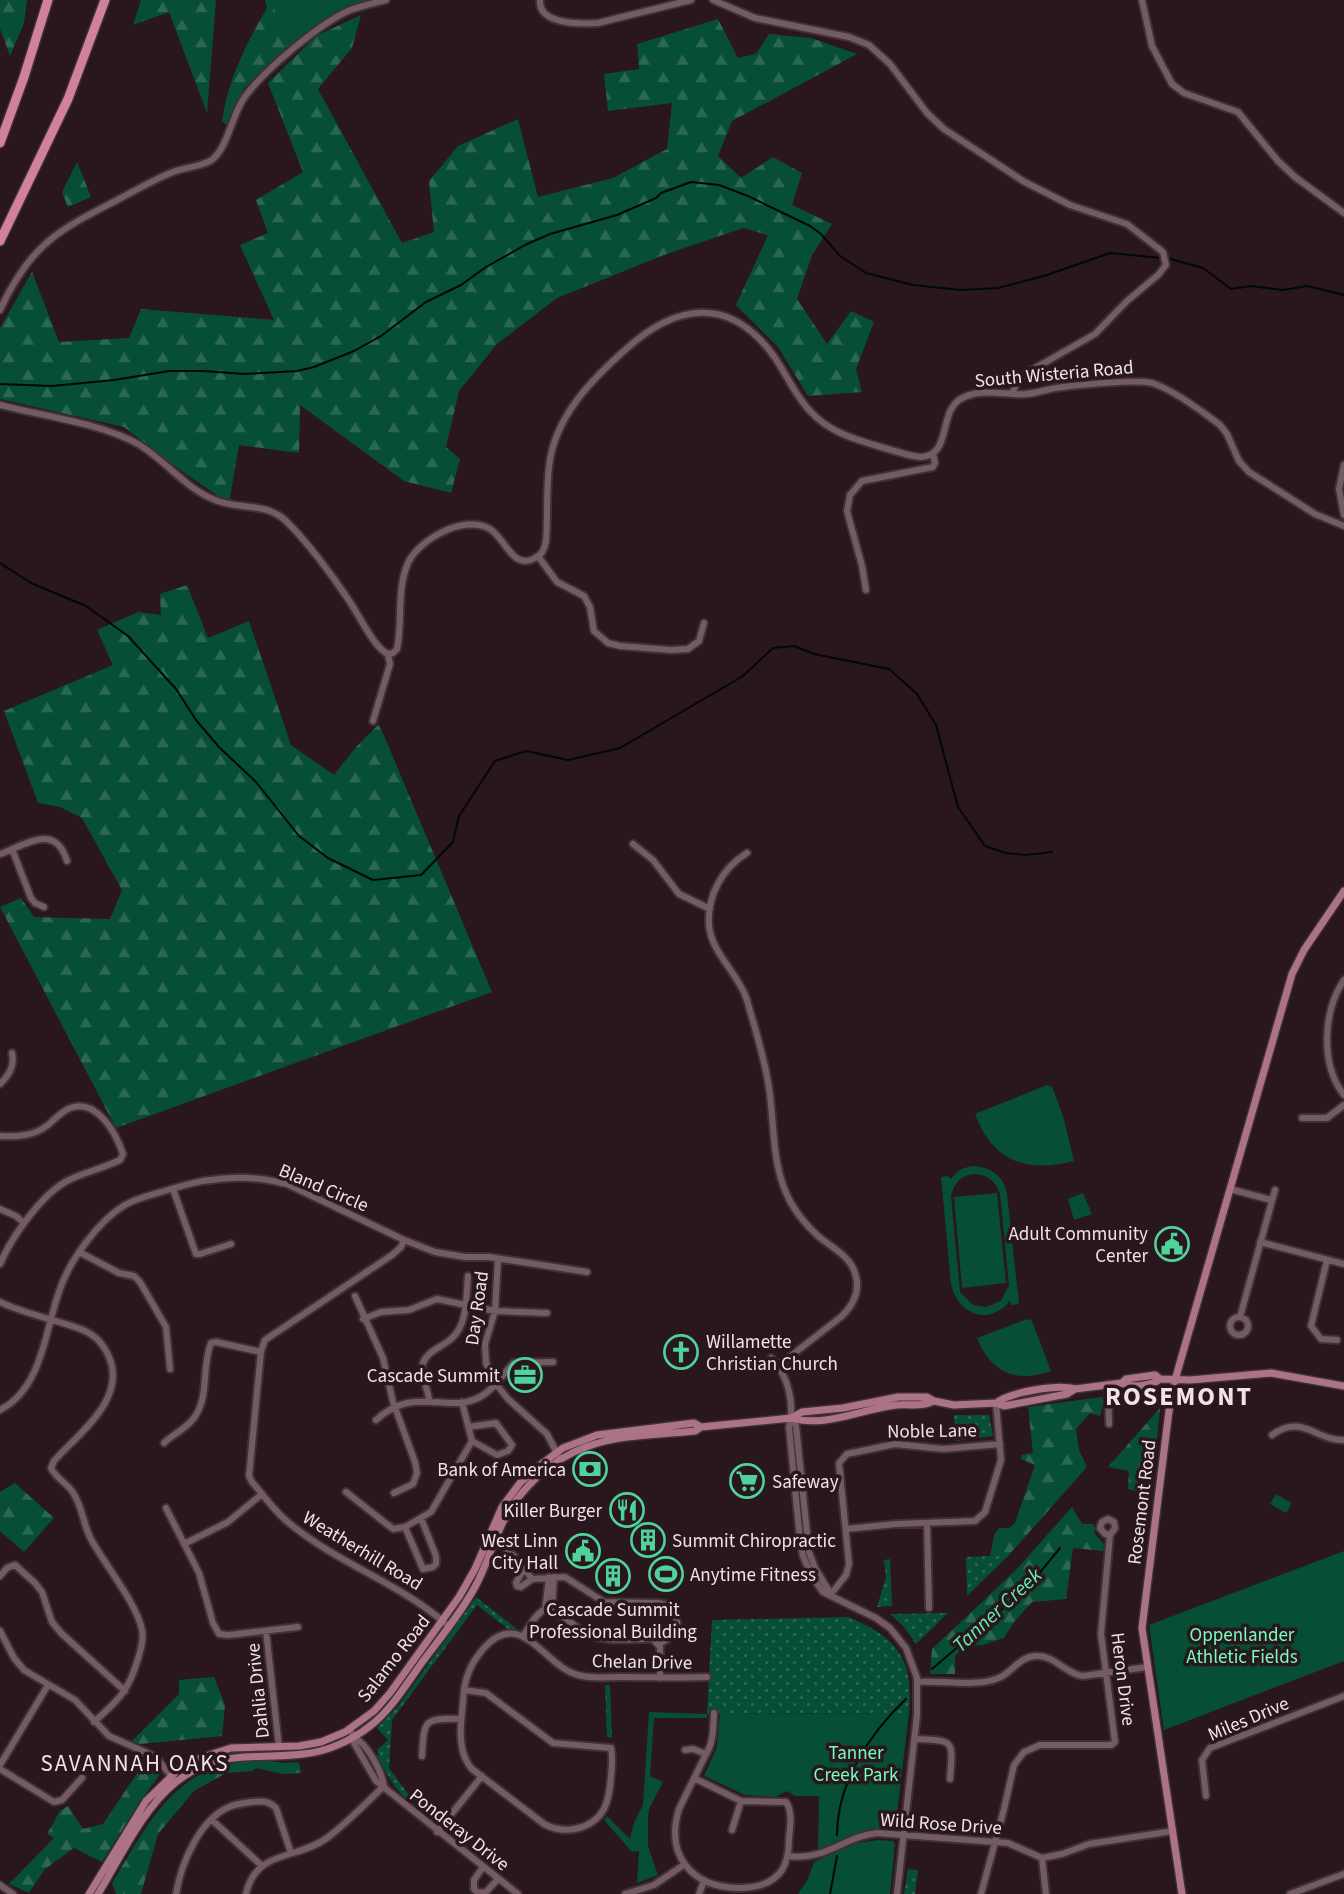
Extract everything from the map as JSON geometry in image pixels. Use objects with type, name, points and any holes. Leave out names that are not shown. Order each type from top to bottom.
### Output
[{"type":"highway","points":[[0,143],[48,0]]},
{"type":"highway","points":[[0,241],[68,99],[105,0]]},
{"type":"main road","name":"Rosemont Road","points":[[1182,1894],[1142,1619],[1175,1380],[1292,974],[1304,950],[1344,891]]},
{"type":"main road","name":"Salamo Road","points":[[98,1894],[150,1810],[173,1779],[227,1758],[308,1754],[331,1747],[370,1715],[387,1698],[476,1584],[513,1505],[532,1482],[559,1457],[601,1442],[695,1431],[701,1427],[791,1418],[802,1412],[851,1407],[898,1397],[927,1397],[934,1401],[962,1405],[996,1403],[1004,1406],[1146,1376],[1198,1380],[1276,1373],[1344,1387]]},
{"type":"main road","name":"Salamo Road","points":[[89,1894],[142,1808],[198,1759],[217,1751],[316,1743],[351,1733]]},
{"type":"street","points":[[0,310],[19,273],[50,238],[88,214],[173,172],[210,161],[221,148],[244,97],[284,57],[338,16],[352,9],[386,0]]},
{"type":"street","points":[[540,0],[541,9],[546,15],[565,22],[587,24],[691,0]]},
{"type":"street","points":[[713,0],[755,18],[849,37],[869,45],[890,64],[927,113],[944,129],[1023,181],[1070,205],[1127,224],[1163,252],[1166,265],[1158,275],[1127,300],[1095,334],[1018,380],[1012,394]]},
{"type":"street","points":[[728,0],[732,9]]},
{"type":"street","points":[[1142,0],[1152,46],[1172,84],[1184,93],[1238,112],[1278,161],[1344,213]]},
{"type":"street","points":[[388,654],[395,653],[397,646],[399,606],[407,567],[415,551],[429,539],[460,526],[483,526],[493,530],[518,559],[530,560],[544,550],[550,462],[564,421],[583,393],[634,342],[660,324],[685,315],[718,313],[740,323],[770,351],[807,409],[838,432],[917,457],[933,454],[933,467],[866,480],[858,483],[850,495],[847,511],[866,590]]},
{"type":"street","name":"South Wisteria Road","points":[[933,454],[939,448],[950,410],[957,402],[969,396],[982,393],[1027,394],[1063,387],[1134,382],[1156,385],[1222,427],[1239,461],[1249,472],[1315,514],[1344,526]]},
{"type":"street","points":[[0,405],[122,436],[155,455],[213,499],[231,505],[262,508],[278,515],[290,525],[337,583],[378,646],[388,654],[390,664],[373,721]]},
{"type":"street","points":[[1344,465],[1339,489],[1344,515]]},
{"type":"street","points":[[538,556],[557,582],[584,596],[590,607],[594,631],[608,643],[671,650],[688,649],[699,641],[704,623]]},
{"type":"street","points":[[0,853],[36,839],[49,839],[60,845],[67,860]]},
{"type":"street","points":[[633,844],[653,860],[679,894],[710,909]]},
{"type":"street","points":[[12,849],[31,898],[44,907]]},
{"type":"street","points":[[747,853],[722,874],[710,909],[709,924],[713,941],[743,987],[768,1079],[776,1162],[783,1186],[800,1216],[817,1235],[846,1258],[856,1277],[857,1288],[850,1308],[778,1366]]},
{"type":"street","points":[[1344,980],[1331,1004],[1328,1027],[1332,1072],[1344,1095]]},
{"type":"street","points":[[0,1084],[10,1072],[12,1053]]},
{"type":"street","points":[[1302,1118],[1327,1118],[1344,1105]]},
{"type":"street","points":[[0,1136],[17,1137],[29,1134],[48,1125],[70,1108],[87,1108],[102,1116],[122,1150],[122,1157],[111,1165],[60,1186],[24,1223],[12,1239],[0,1264]]},
{"type":"street","name":"Bland Circle","points":[[0,1410],[16,1399],[32,1377],[63,1281],[79,1252],[106,1221],[124,1206],[211,1178],[270,1179],[287,1184],[435,1252],[587,1272]]},
{"type":"street","points":[[173,1189],[196,1254],[231,1244]]},
{"type":"street","points":[[1230,1189],[1271,1200]]},
{"type":"street","points":[[1240,1317],[1275,1190]]},
{"type":"street","points":[[0,1209],[24,1223]]},
{"type":"street","points":[[164,1443],[189,1423],[202,1403],[211,1343],[261,1352],[268,1337],[392,1255],[404,1240]]},
{"type":"street","points":[[1260,1242],[1344,1264]]},
{"type":"street","points":[[79,1252],[119,1273],[134,1276],[141,1282],[166,1327],[170,1369]]},
{"type":"street","name":"Day Road","points":[[498,1259],[495,1311],[485,1350],[486,1363],[496,1384],[508,1399],[547,1434],[559,1457]]},
{"type":"street","points":[[1327,1260],[1311,1326],[1314,1334],[1321,1339],[1337,1340]]},
{"type":"street","points":[[429,1401],[422,1365],[428,1355],[458,1331],[465,1305],[468,1276]]},
{"type":"street","points":[[355,1296],[363,1319],[383,1358],[395,1407],[415,1462],[417,1473],[413,1484],[394,1493]]},
{"type":"street","points":[[363,1319],[381,1312],[409,1310],[437,1299],[495,1311],[547,1313]]},
{"type":"street","points":[[0,1302],[83,1330],[97,1339],[107,1352],[113,1369],[113,1386],[107,1402],[54,1461],[51,1468],[73,1492],[90,1538],[139,1620],[143,1632],[131,1681],[125,1691],[94,1722]]},
{"type":"street","name":"Weatherhill Road","points":[[261,1352],[249,1469],[252,1482],[292,1526],[365,1573],[423,1605],[445,1623]]},
{"type":"street","points":[[771,1358],[788,1386],[791,1418],[789,1427],[803,1556],[823,1592],[880,1620],[894,1631],[909,1653],[918,1682],[897,1894]]},
{"type":"street","points":[[376,1420],[395,1407],[429,1401],[462,1402],[481,1397],[514,1363],[553,1362]]},
{"type":"street","points":[[1108,1384],[1108,1424]]},
{"type":"street","points":[[346,1492],[391,1528],[405,1527],[421,1518],[435,1507],[472,1441],[462,1402]]},
{"type":"street","points":[[846,1529],[975,1521],[981,1517],[1001,1464],[996,1403]]},
{"type":"street","points":[[468,1427],[496,1423],[512,1445],[498,1455],[472,1441]]},
{"type":"street","points":[[1272,1435],[1297,1426],[1308,1428],[1329,1439],[1344,1440]]},
{"type":"street","name":"Noble Lane","points":[[831,1594],[849,1569],[839,1463],[848,1454],[895,1444],[943,1449],[1000,1444]]},
{"type":"street","points":[[184,1545],[228,1522],[262,1494]]},
{"type":"street","points":[[166,1508],[200,1577],[213,1623],[219,1634],[298,1627]]},
{"type":"street","points":[[405,1527],[423,1569],[433,1567],[436,1564],[436,1556],[421,1518]]},
{"type":"street","points":[[927,1523],[929,1608]]},
{"type":"street","name":"Heron Drive","points":[[995,1842],[1008,1795],[1010,1775],[1024,1752],[1040,1745],[1114,1744],[1116,1734],[1101,1620],[1110,1535]]},
{"type":"street","points":[[507,1553],[513,1555],[532,1579]]},
{"type":"street","points":[[0,1576],[7,1568],[15,1565],[35,1583],[45,1599],[52,1622],[61,1633],[125,1691]]},
{"type":"street","points":[[524,1568],[517,1586],[521,1587],[532,1579],[571,1579],[604,1602],[668,1605],[677,1621],[677,1628],[673,1637],[659,1644]]},
{"type":"street","points":[[464,1690],[486,1693],[553,1743],[611,1748],[610,1795],[597,1819],[578,1829],[563,1830],[546,1825],[472,1769],[465,1759],[461,1743],[461,1718],[464,1690],[468,1670],[491,1641],[502,1635],[523,1636],[549,1610],[551,1577]]},
{"type":"street","points":[[549,1610],[592,1636],[653,1639],[659,1644],[660,1678]]},
{"type":"street","points":[[0,1631],[16,1661],[32,1676],[75,1700],[113,1739],[156,1757],[173,1779]]},
{"type":"street","name":"Dahlia Drive","points":[[266,1631],[279,1747]]},
{"type":"street","name":"Chelan Drive","points":[[523,1636],[560,1666],[580,1676],[707,1677]]},
{"type":"street","points":[[918,1682],[993,1680],[1005,1675],[1022,1660],[1038,1656],[1083,1676],[1147,1667]]},
{"type":"street","points":[[48,1685],[0,1767],[54,1802],[62,1800],[82,1778]]},
{"type":"street","name":"Miles Drive","points":[[1206,1796],[1202,1760],[1210,1748],[1344,1696]]},
{"type":"street","points":[[694,1778],[741,1801],[786,1802],[790,1809],[788,1856],[778,1875],[758,1886],[726,1887],[704,1881],[685,1864],[675,1842],[674,1830],[679,1809],[712,1740],[713,1713]]},
{"type":"street","points":[[422,1756],[423,1737],[428,1723],[435,1718],[461,1718]]},
{"type":"street","name":"Ponderay Drive","points":[[351,1733],[376,1781],[518,1894]]},
{"type":"street","points":[[914,1738],[945,1740],[950,1743],[950,1779]]},
{"type":"street","points":[[685,1750],[692,1749],[706,1754]]},
{"type":"street","points":[[438,1832],[482,1776]]},
{"type":"street","points":[[246,1894],[252,1877],[261,1866],[313,1846],[328,1837],[384,1786]]},
{"type":"street","points":[[732,1830],[741,1801]]},
{"type":"street","points":[[176,1894],[186,1856],[197,1838],[222,1810],[234,1805],[268,1802],[276,1808],[291,1853]]},
{"type":"street","points":[[212,1820],[261,1866]]},
{"type":"street","points":[[1046,1894],[1042,1858],[1089,1844],[1173,1831]]},
{"type":"street","name":"Wild Rose Drive","points":[[788,1856],[816,1856],[872,1833],[995,1842],[1016,1846],[1042,1858]]},
{"type":"street","points":[[981,1894],[995,1842]]},
{"type":"street","points":[[625,1894],[654,1885],[685,1864]]},
{"type":"street","points":[[483,1867],[474,1880],[476,1893],[485,1893],[498,1879]]},
{"type":"street","points":[[1290,1894],[1344,1874]]},
{"type":"street","points":[[699,1894],[704,1881]]},
{"type":"street","points":[[0,1885],[13,1894]]},
{"type":"green space","points":[[0,0],[27,0],[24,23],[10,56],[0,29]]},
{"type":"green space","points":[[141,0],[216,0],[207,113],[169,12],[133,25]]},
{"type":"green space","points":[[265,0],[367,0],[339,10],[316,25],[244,88],[226,125],[222,121],[233,76],[267,8]]},
{"type":"green space","points":[[271,0],[357,0],[310,26],[288,44]]},
{"type":"green space","points":[[361,15],[352,48],[318,89],[402,243],[434,232],[429,181],[458,146],[518,119],[538,197],[613,178],[667,149],[672,103],[608,111],[604,74],[639,69],[637,44],[718,19],[738,58],[756,54],[769,34],[811,38],[857,54],[732,121],[718,156],[741,178],[773,157],[802,173],[792,205],[832,224],[812,255],[797,299],[827,344],[851,311],[874,322],[856,369],[862,392],[808,396],[778,347],[736,305],[768,235],[743,228],[664,255],[557,298],[497,344],[459,391],[446,447],[460,459],[451,493],[404,481],[300,405],[299,453],[239,445],[229,503],[124,427],[0,399],[0,328],[32,272],[59,342],[129,338],[141,309],[274,320],[240,245],[268,233],[256,200],[303,172],[268,83],[316,36]]},
{"type":"green space","points":[[77,162],[91,197],[68,207],[62,192]]},
{"type":"green space","points":[[187,585],[208,638],[249,621],[291,745],[334,775],[379,724],[492,992],[116,1128],[0,907],[21,898],[34,917],[110,919],[122,890],[82,818],[60,807],[38,803],[4,711],[113,665],[97,630],[138,612],[161,615],[160,594]]},
{"type":"green space","points":[[1047,1085],[1052,1087],[1063,1116],[1074,1161],[1041,1165],[1014,1160],[991,1143],[975,1114]]},
{"type":"green space","points":[[972,1166],[990,1170],[1003,1182],[1007,1194],[1019,1304],[1011,1305],[1010,1301],[992,1314],[975,1314],[967,1309],[960,1303],[951,1284],[941,1177],[948,1176],[950,1179],[961,1169]],"holes":[[[973,1174],[990,1179],[1000,1194],[1009,1285],[1001,1301],[986,1307],[973,1305],[960,1292],[951,1196],[956,1184]]]},
{"type":"green space","points":[[997,1193],[1006,1283],[962,1288],[954,1197]]},
{"type":"green space","points":[[1083,1193],[1092,1214],[1074,1220],[1068,1199]]},
{"type":"green space","points":[[1027,1319],[1032,1321],[1051,1371],[1038,1375],[1015,1375],[997,1367],[977,1338]]},
{"type":"green space","points":[[1102,1397],[1104,1401],[1100,1416],[1090,1413],[1076,1429],[1079,1450],[1087,1467],[1008,1556],[990,1556],[994,1536],[999,1528],[1009,1528],[1015,1523],[1035,1465],[1021,1459],[1021,1455],[1033,1453],[1028,1407]]},
{"type":"green space","points":[[1160,1408],[1151,1495],[1128,1489],[1129,1471],[1108,1467]]},
{"type":"green space","points":[[954,1415],[989,1415],[993,1436],[956,1441]]},
{"type":"green space","points":[[15,1483],[54,1518],[24,1552],[0,1531],[0,1492]]},
{"type":"green space","points":[[1276,1494],[1292,1503],[1286,1513],[1270,1504]]},
{"type":"green space","points":[[1072,1507],[1082,1524],[1094,1524],[1095,1534],[1104,1544],[1103,1551],[1073,1548],[1066,1599],[1032,1602],[1004,1638],[983,1645],[965,1646],[955,1656],[955,1674],[930,1674],[932,1649],[1015,1571]]},
{"type":"green space","name":"Oppenlander Athletic Fields","points":[[1344,1551],[1344,1661],[1164,1730],[1149,1625]]},
{"type":"green space","points":[[1008,1556],[967,1596],[966,1557]]},
{"type":"green space","points":[[890,1559],[892,1606],[877,1607],[886,1577],[884,1560]]},
{"type":"green space","points":[[476,1597],[517,1629],[508,1629],[477,1605],[392,1720],[389,1768],[409,1795],[406,1799],[395,1787],[377,1757],[377,1750],[388,1740],[377,1728],[399,1705]]},
{"type":"green space","points":[[948,1613],[916,1644],[890,1614]]},
{"type":"green space","points":[[848,1617],[879,1633],[899,1652],[908,1678],[909,1713],[707,1714],[712,1620]]},
{"type":"green space","points":[[214,1677],[225,1705],[222,1736],[140,1744],[132,1741],[179,1694],[179,1680]]},
{"type":"green space","points":[[605,1685],[610,1685],[612,1738],[607,1737]]},
{"type":"green space","points":[[649,1712],[707,1714],[707,1718],[654,1718],[650,1776],[663,1782],[649,1809],[648,1846],[658,1875],[637,1883],[639,1851],[632,1852],[604,1820],[607,1816],[630,1839],[643,1805]]},
{"type":"green space","name":"Tanner Creek Park","points":[[909,1713],[895,1830],[868,1830],[818,1849],[819,1796],[795,1796],[787,1791],[775,1797],[745,1795],[704,1776],[717,1747],[720,1714]]},
{"type":"green space","points":[[146,1760],[161,1773],[102,1862],[74,1848],[45,1869],[29,1893],[9,1884],[54,1838],[47,1834],[60,1811],[68,1806],[83,1829],[103,1824]]},
{"type":"green space","points":[[259,1760],[299,1762],[301,1773],[283,1774],[257,1768],[252,1771],[226,1773],[194,1791],[158,1834],[141,1894],[116,1894],[112,1883],[139,1838],[153,1817],[186,1783],[206,1771],[230,1763]]},
{"type":"green space","name":"Tanner Creek Park","points":[[893,1841],[895,1844],[890,1894],[798,1894],[807,1881],[814,1862],[856,1843]]},
{"type":"green space","points":[[908,1869],[918,1870],[915,1894],[904,1894]]},
{"type":"waterway","points":[[0,384],[52,386],[169,371],[245,374],[297,371],[314,367],[354,351],[381,336],[426,302],[461,285],[527,244],[550,234],[617,215],[656,198],[661,193],[691,182],[719,185],[748,196],[810,226],[821,234],[840,256],[866,273],[913,285],[961,290],[998,288],[1047,275],[1110,253],[1161,258]]},
{"type":"waterway","points":[[1167,258],[1203,268],[1231,289],[1251,286],[1283,290],[1307,286],[1344,295]]},
{"type":"waterway","points":[[0,563],[31,583],[86,606],[128,636],[176,689],[196,720],[219,747],[256,782],[299,836],[328,858],[373,880],[421,875],[453,842],[459,816],[495,761],[526,751],[568,760],[620,748],[743,676],[773,648],[794,646],[814,654],[889,669],[917,694],[936,725],[958,807],[985,846],[1006,853],[1026,855],[1052,852]]},
{"type":"waterway","name":"Tanner Creek","points":[[932,1669],[1028,1587],[1060,1548]]},
{"type":"waterway","name":"Tanner Creek","points":[[837,1835],[838,1816],[849,1778],[868,1744],[906,1699]]},
{"type":"waterway","name":"Tanner Creek","points":[[830,1894],[837,1856]]},
{"type":"place","name":"Adult Community Center","points":[[1172,1244]]},
{"type":"place","name":"Willamette Christian Church","points":[[681,1352]]},
{"type":"place","name":"Cascade Summit","points":[[525,1375]]},
{"type":"place","name":"Bank of America","points":[[590,1469]]},
{"type":"place","name":"Safeway","points":[[747,1481]]},
{"type":"place","name":"Killer Burger","points":[[627,1510]]},
{"type":"place","name":"Summit Chiropractic","points":[[648,1540]]},
{"type":"place","name":"West Linn City Hall","points":[[583,1551]]},
{"type":"place","name":"Anytime Fitness","points":[[666,1574]]},
{"type":"place","name":"Cascade Summit Professional Building","points":[[613,1576]]},
{"type":"district","name":"ROSEMONT","points":[[1179,1396]]},
{"type":"district","name":"SAVANNAH OAKS","points":[[135,1763]]}]
